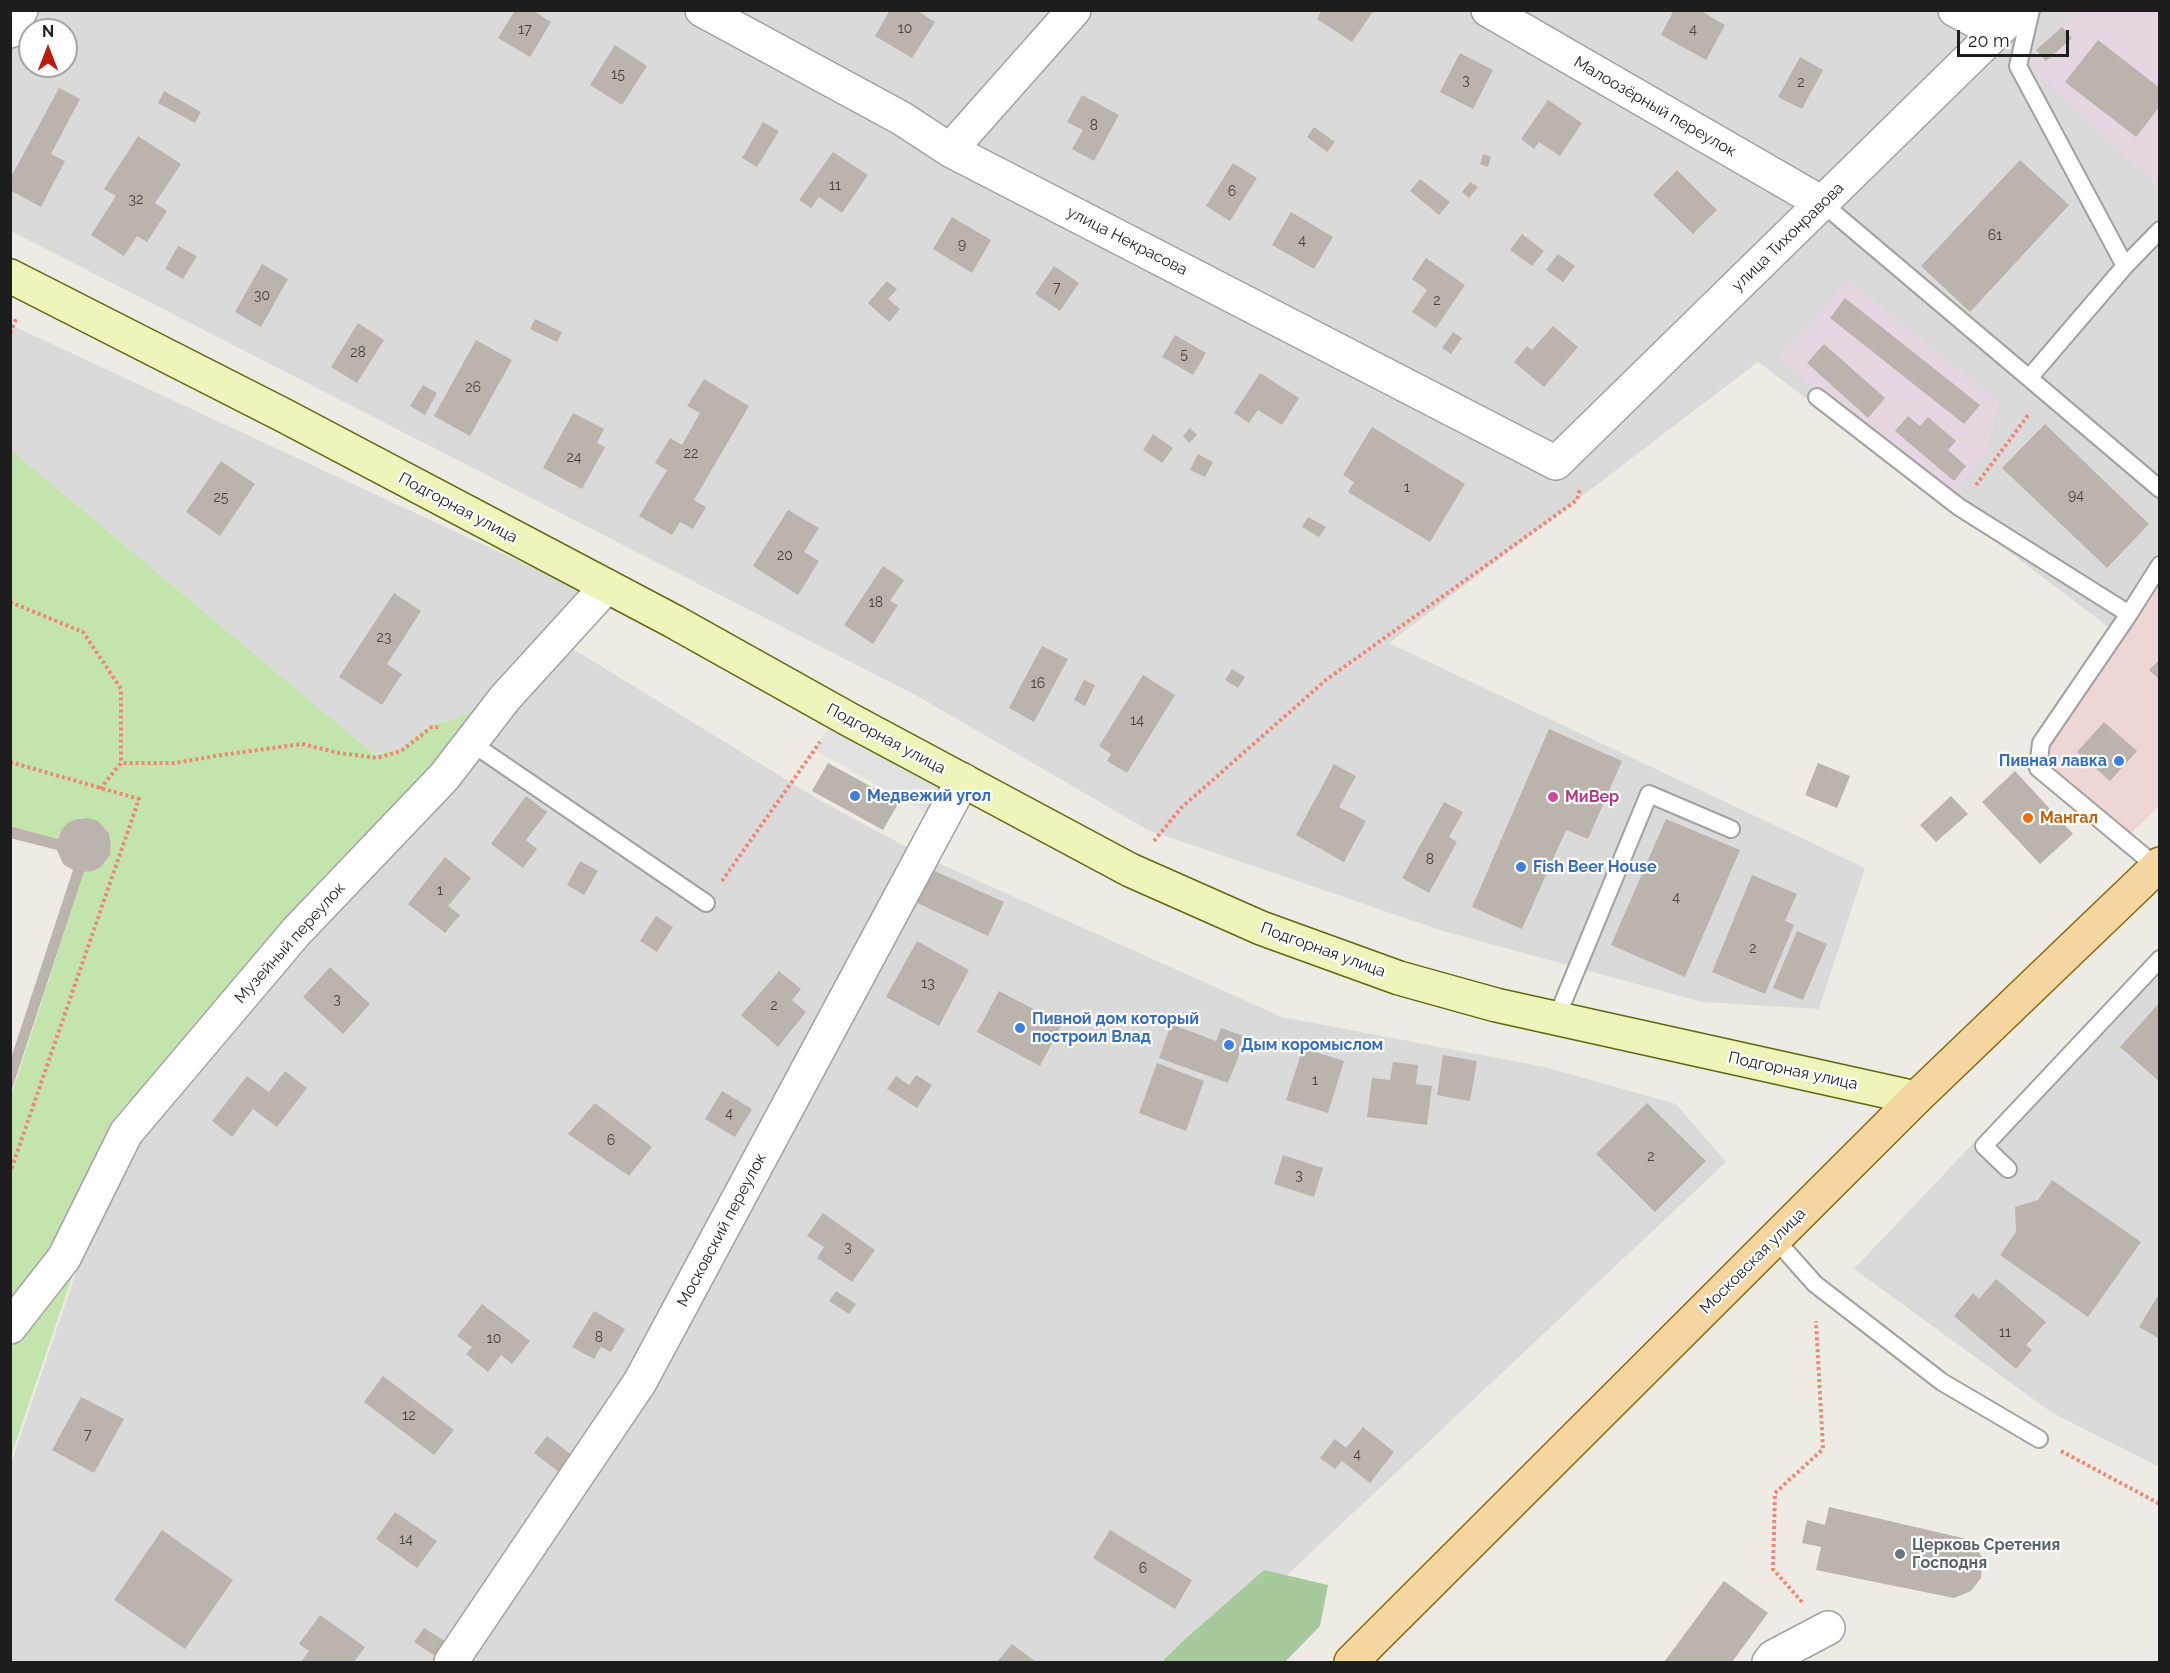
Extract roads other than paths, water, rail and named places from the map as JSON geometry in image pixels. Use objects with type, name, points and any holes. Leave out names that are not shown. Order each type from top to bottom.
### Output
[{"type":"main road","name":"Подгорная улица","points":[[10,276],[274,411],[607,586],[839,714],[1131,870],[1261,928],[1399,978],[1496,1005],[1916,1098]]},
{"type":"main road","name":"Московская улица","points":[[1351,1662],[1916,1098],[2158,866]]},
{"type":"street","points":[[10,31],[21,10]]},
{"type":"street","name":"улица Некрасова","points":[[702,10],[901,117],[950,150],[1556,463]]},
{"type":"street","points":[[950,150],[1074,10]]},
{"type":"street","name":"Малоозёрный переулок","points":[[1488,10],[1822,203]]},
{"type":"street","points":[[1955,10],[2008,21]]},
{"type":"street","name":"улица Тихонравова","points":[[1556,463],[2008,21]]},
{"type":"street","name":"Музейный переулок","points":[[10,1327],[64,1258],[126,1132],[296,932],[444,777],[459,734],[505,698],[607,586]]},
{"type":"street","name":"Московский переулок","points":[[451,1662],[640,1382],[963,780]]},
{"type":"street","points":[[1769,1662],[1773,1657],[1828,1628]]},
{"type":"lane","points":[[2031,10],[2018,66],[2125,266]]},
{"type":"lane","points":[[1822,203],[2160,489]]},
{"type":"lane","points":[[2028,378],[2125,266],[2160,230]]},
{"type":"lane","points":[[1817,397],[1959,507],[2129,614]]},
{"type":"lane","points":[[2158,866],[2038,768],[2041,743],[2160,565]]},
{"type":"lane","points":[[459,734],[706,903]]},
{"type":"lane","points":[[1556,1019],[1649,794],[1731,829]]},
{"type":"lane","points":[[2008,1169],[1984,1146],[2160,959]]},
{"type":"lane","points":[[1775,1239],[1815,1284],[1942,1382],[2039,1439]]},
{"type":"place","name":"Пивная лавка","points":[[2119,761]]},
{"type":"place","name":"Медвежий угол","points":[[855,796]]},
{"type":"place","name":"МиВер","points":[[1553,797]]},
{"type":"place","name":"Мангал","points":[[2028,818]]},
{"type":"place","name":"Fish Beer House","points":[[1521,867]]},
{"type":"place","name":"Пивной дом который построил Влад","points":[[1020,1028]]},
{"type":"place","name":"Дым коромыслом","points":[[1229,1045]]},
{"type":"place","name":"Церковь Сретения Господня","points":[[1900,1554]]}]
